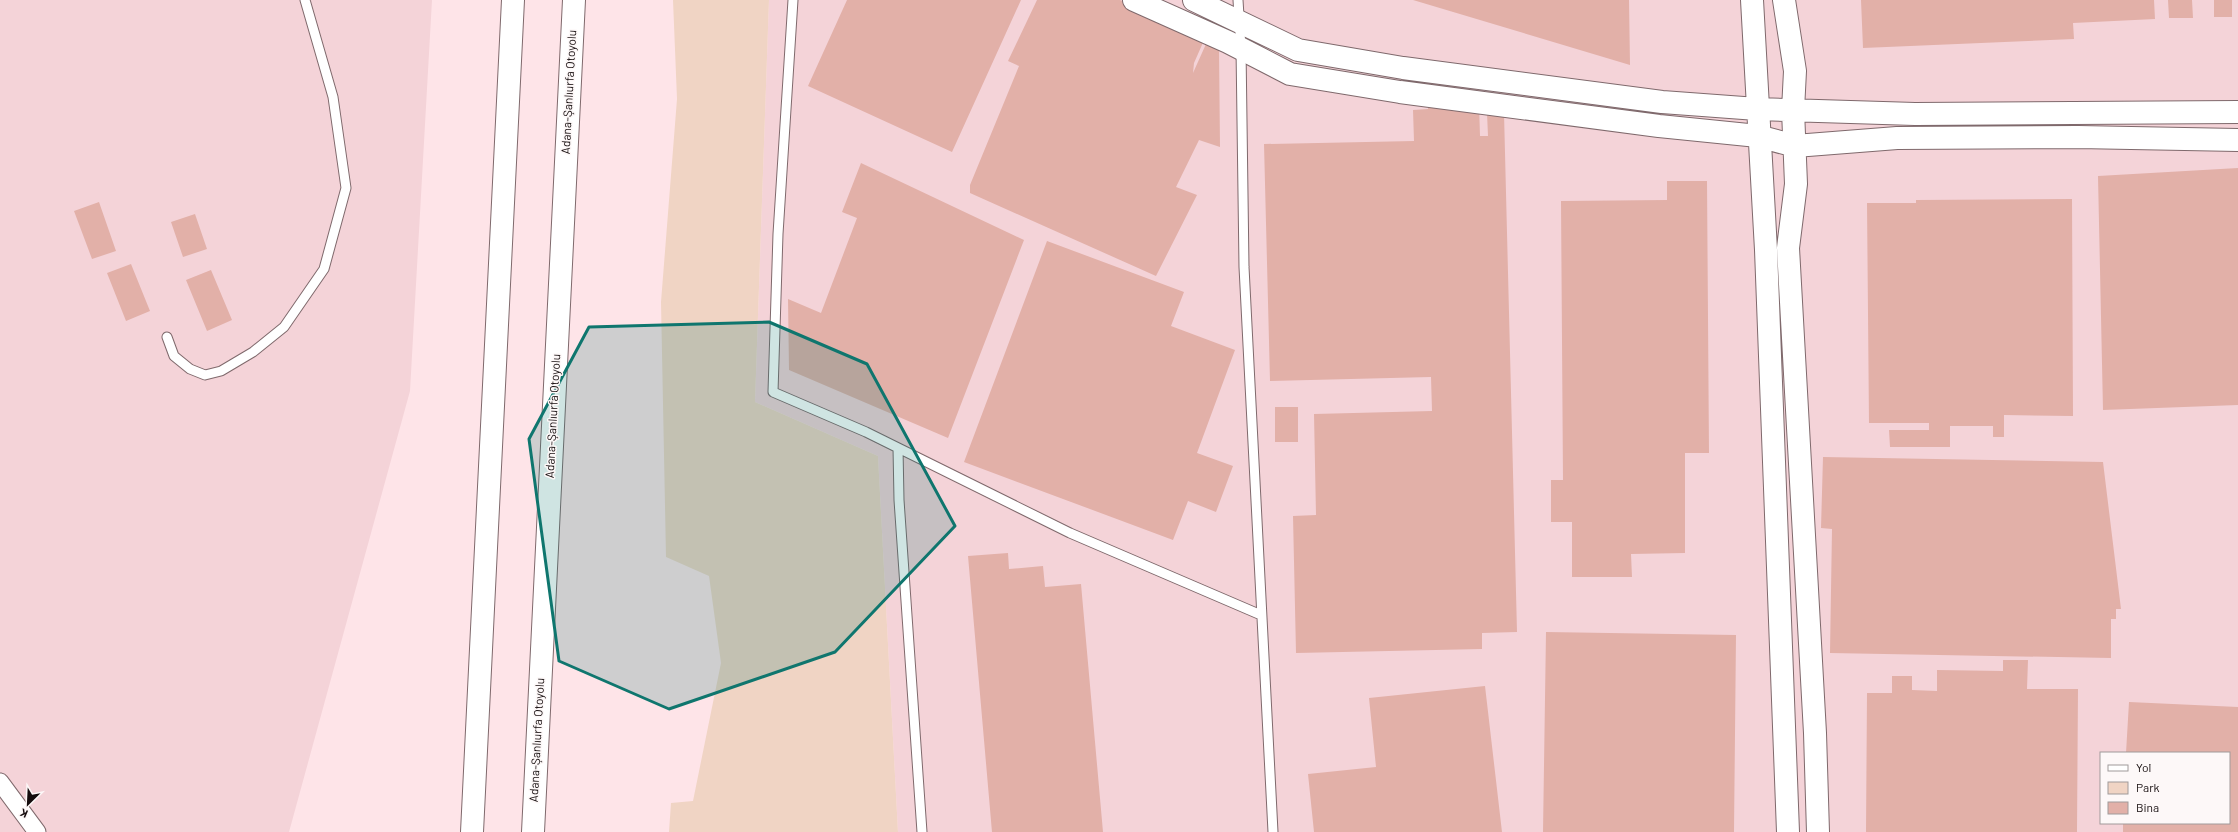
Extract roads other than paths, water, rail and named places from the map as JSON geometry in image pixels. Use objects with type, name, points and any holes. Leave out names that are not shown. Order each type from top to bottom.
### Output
[{"type":"main road","points":[[472,832],[513,0]]},
{"type":"main road","name":"Adana-Şanlıurfa Otoyolu","points":[[533,832],[574,0]]},
{"type":"main road","points":[[1134,0],[1241,48],[1290,74],[1408,93],[1659,126],[1758,136],[1796,146],[1898,138],[2078,137],[2238,140]]},
{"type":"main road","points":[[1194,0],[1238,10],[1298,50],[1403,68],[1654,101],[1757,109],[1915,114],[2238,112]]},
{"type":"main road","points":[[1752,0],[1758,136],[1762,170],[1766,250],[1788,832]]},
{"type":"main road","points":[[1784,0],[1795,71],[1793,110],[1796,146],[1796,184],[1788,248],[1814,717],[1818,832]]},
{"type":"street","points":[[2078,137],[2079,114]]},
{"type":"street","points":[[0,782],[37,832]]},
{"type":"lane","points":[[167,337],[174,356],[190,369],[205,375],[221,371],[253,352],[284,328],[324,269],[346,188],[333,97],[305,0]]},
{"type":"lane","points":[[793,0],[778,234],[773,392],[866,432],[1070,533],[1261,615]]},
{"type":"lane","points":[[1238,10],[1241,48],[1244,267],[1261,615],[1274,832]]},
{"type":"lane","points":[[898,448],[899,500],[922,832]]}]
